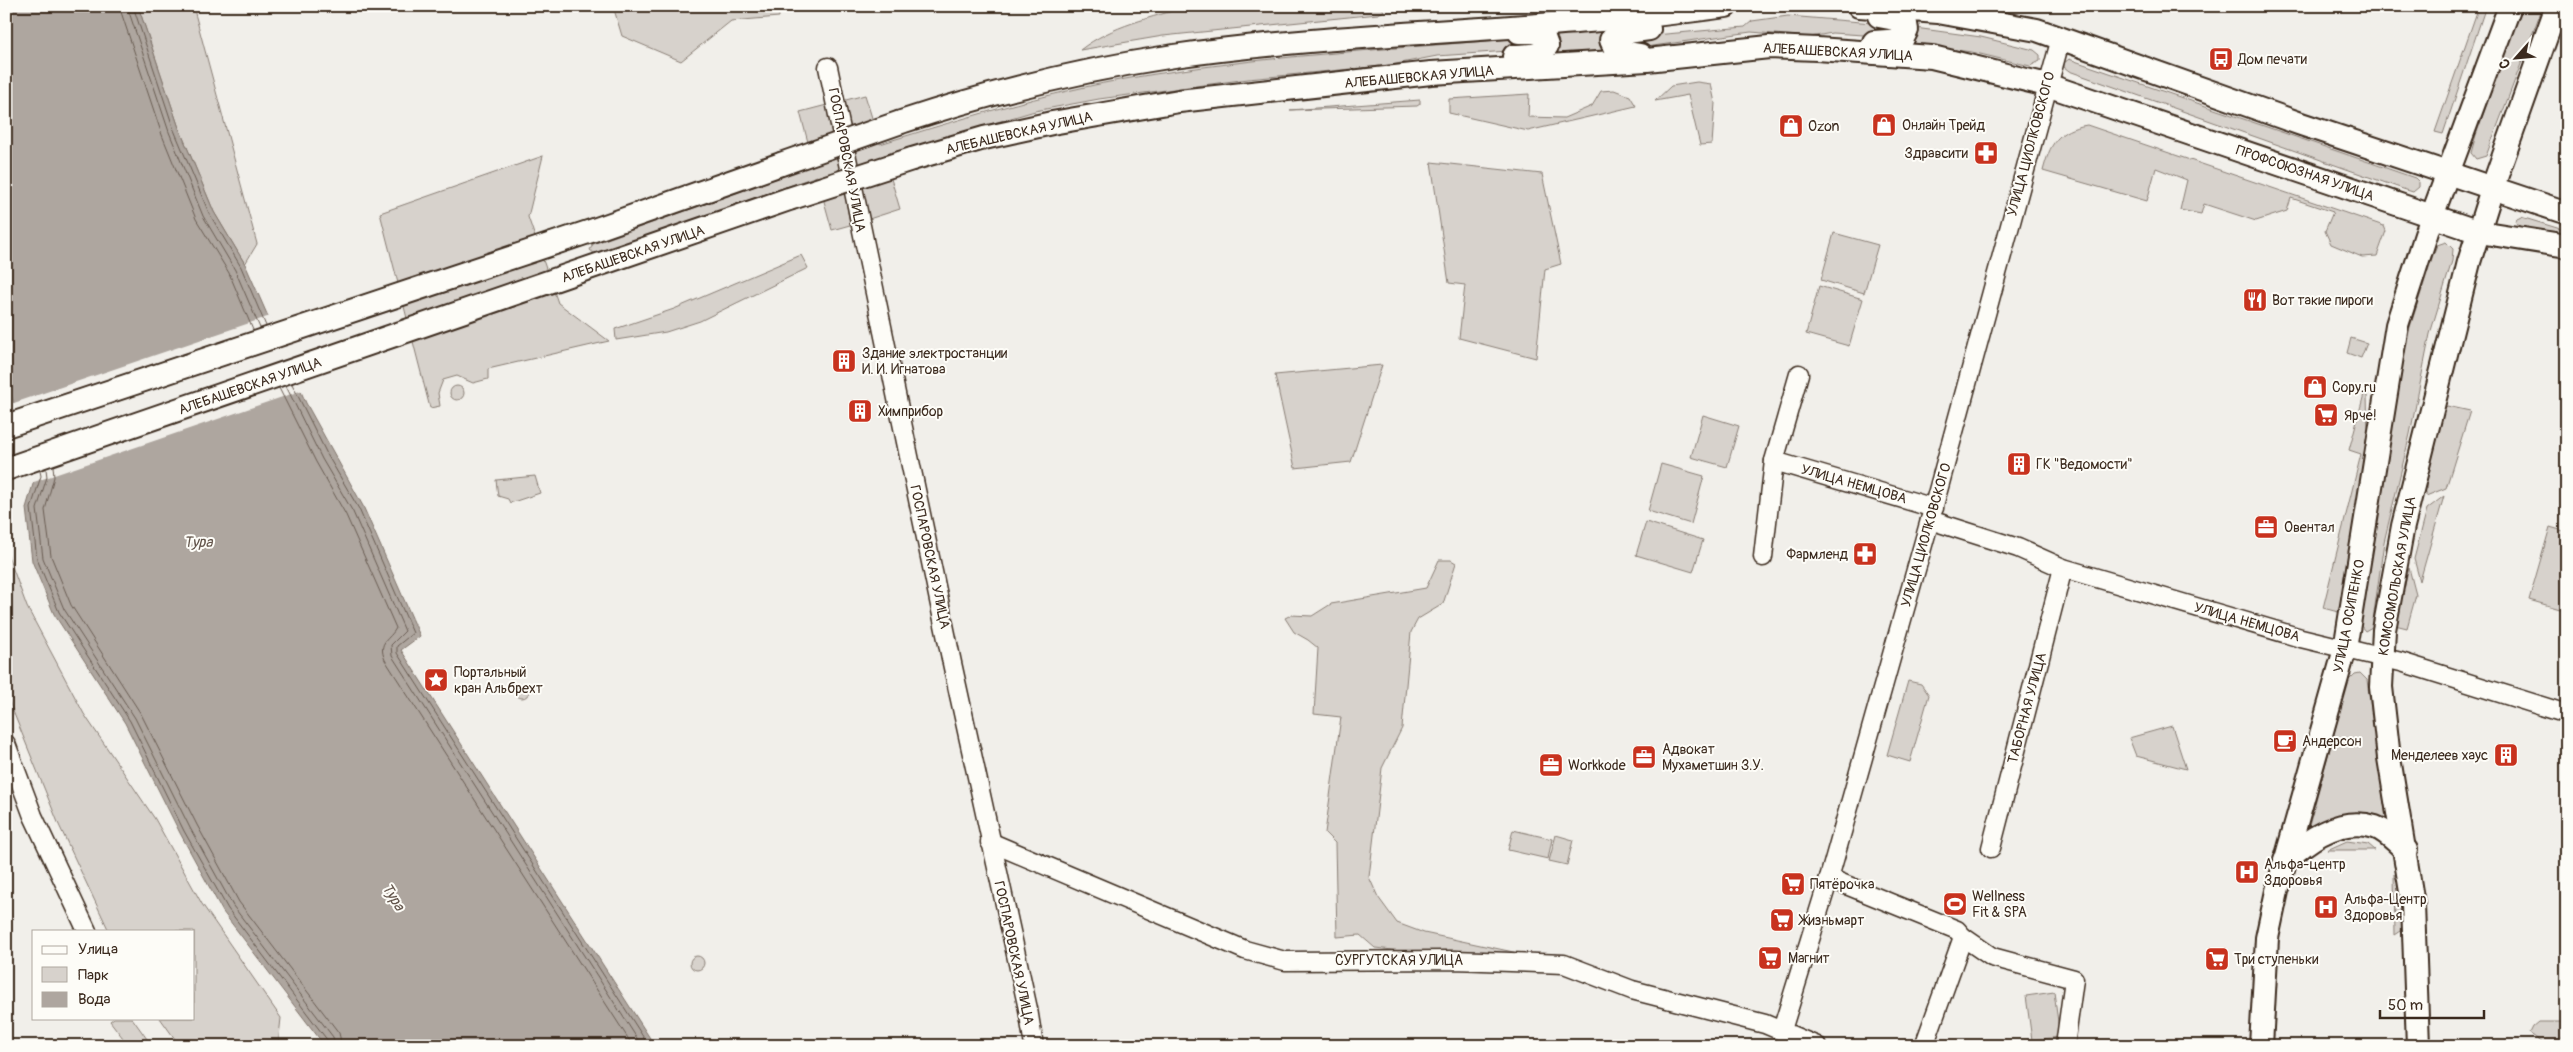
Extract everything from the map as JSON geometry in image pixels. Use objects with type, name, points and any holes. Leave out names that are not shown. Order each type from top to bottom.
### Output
[{"type":"main road","points":[[6,426],[591,231],[901,122],[973,98],[1039,81],[1155,60],[1242,48],[1416,32],[1493,28],[1685,12],[1726,6]]},
{"type":"main road","points":[[1855,6],[1875,16],[1900,20],[1906,24],[1910,16]]},
{"type":"main road","points":[[1859,6],[1910,16],[2007,23],[2061,38],[2448,174],[2567,213]]},
{"type":"main road","name":"УЛИЦА ОСИПЕНКО","points":[[2261,1046],[2267,938],[2285,861],[2345,649],[2397,325],[2432,216],[2510,6]]},
{"type":"main road","name":"КОМСОМОЛЬСКАЯ УЛИЦА","points":[[2418,1046],[2413,904],[2384,716],[2381,658],[2403,526],[2448,341],[2492,188],[2557,6]]},
{"type":"main road","points":[[1647,60],[1637,53],[1616,51],[1612,47],[1612,40],[1620,33],[1660,27],[1685,12]]},
{"type":"main road","points":[[1817,49],[1836,41],[1896,42],[1902,40],[1910,16]]},
{"type":"main road","points":[[1459,73],[1491,59],[1538,54],[1544,52],[1547,46],[1543,35],[1537,32],[1510,33],[1493,28]]},
{"type":"main road","name":"АЛЕБАШЕВСКАЯ УЛИЦА","points":[[6,469],[789,199],[912,159],[984,138],[1121,110],[1179,101],[1431,73],[1459,73],[1647,60],[1769,47],[1932,58],[2047,85]]},
{"type":"main road","name":"ПРОФСОЮЗНАЯ УЛИЦА","points":[[2047,85],[2479,232],[2567,246]]},
{"type":"main road","points":[[2285,861],[2302,844],[2312,838],[2345,826],[2360,824],[2375,827],[2388,834],[2406,850]]},
{"type":"street","points":[[1968,6],[2007,23]]},
{"type":"street","name":"УЛИЦА ЦИОЛКОВСКОГО","points":[[1782,1030],[1829,878],[1932,514],[2061,38]]},
{"type":"street","name":"ГОСПАРОВСКАЯ УЛИЦА","points":[[828,67],[990,842],[1028,1009],[1034,1046]]},
{"type":"street","points":[[1763,557],[1774,460],[1799,374]]},
{"type":"street","name":"УЛИЦА НЕМЦОВА","points":[[1774,460],[1932,514],[2063,568],[2381,658],[2567,714]]},
{"type":"street","name":"ТАБОРНАЯ УЛИЦА","points":[[1991,848],[2063,568]]},
{"type":"street","points":[[6,744],[33,816],[87,930]]},
{"type":"street","name":"СУРГУТСКАЯ УЛИЦА","points":[[990,842],[1245,950],[1285,961],[1454,960],[1564,964],[1632,990],[1782,1030],[1817,1046]]},
{"type":"street","points":[[1829,878],[1957,930],[1963,937],[1992,957],[2074,979],[2065,1046]]},
{"type":"street","points":[[1924,1046],[1963,937]]},
{"type":"green space","points":[[138,6],[193,6],[257,244],[245,264],[214,212],[179,128]]},
{"type":"green space","points":[[613,6],[778,6],[779,17],[731,21],[681,61],[622,36]]},
{"type":"green space","points":[[1189,6],[1381,6],[1384,11],[1378,14],[1163,36],[1080,50],[1092,41],[1119,28]]},
{"type":"green space","points":[[2479,6],[2486,6],[2443,134],[2435,132]]},
{"type":"green space","points":[[2521,6],[2543,6],[2486,156],[2476,159],[2471,153],[2476,135]]},
{"type":"green space","points":[[1788,16],[1897,25],[1895,37],[1832,33],[1810,37],[1751,32],[1625,50],[1621,38],[1745,27],[1752,21]]},
{"type":"green space","points":[[1915,28],[1981,37],[2034,50],[2040,55],[2040,61],[2030,66],[1972,52],[1904,44]]},
{"type":"green space","points":[[1609,30],[1607,50],[1548,55],[1551,36]]},
{"type":"green space","points":[[1535,37],[1537,49],[1437,56],[1391,65],[1248,79],[1099,99],[1035,111],[884,155],[900,209],[869,219],[856,164],[841,168],[850,225],[832,230],[817,176],[595,254],[590,250],[593,244],[814,165],[800,112],[865,95],[880,144],[982,113],[1051,95],[1155,74],[1297,56]]},
{"type":"green space","points":[[2069,59],[2415,178],[2419,182],[2419,187],[2413,192],[2403,189],[2069,71],[2064,67],[2064,63]]},
{"type":"green space","points":[[1697,82],[1711,84],[1715,103],[1712,144],[1700,145],[1688,95],[1655,101],[1671,86]]},
{"type":"green space","points":[[1614,90],[1630,96],[1636,106],[1528,131],[1449,113],[1449,99],[1529,94],[1528,117],[1564,118],[1592,106],[1601,91]]},
{"type":"green space","points":[[1420,100],[1420,104],[1417,106],[1290,110]]},
{"type":"green space","points":[[2087,125],[2384,226],[2386,231],[2377,256],[2362,257],[2331,244],[2325,231],[2333,212],[2291,198],[2287,211],[2256,221],[2204,204],[2201,214],[2180,210],[2187,180],[2156,168],[2147,201],[2043,171],[2056,140],[2068,130]]},
{"type":"green space","points":[[543,156],[528,217],[558,303],[609,341],[488,369],[488,379],[473,383],[457,376],[443,380],[438,393],[440,406],[430,408],[380,213]]},
{"type":"green space","points":[[1431,162],[1542,174],[1561,264],[1545,269],[1536,358],[1459,338],[1465,285],[1449,283]]},
{"type":"green space","points":[[2521,217],[2567,231],[2567,235],[2518,226],[2515,220]]},
{"type":"green space","points":[[1834,233],[1878,245],[1864,293],[1821,280]]},
{"type":"green space","points":[[2446,242],[2453,249],[2452,261],[2430,334],[2410,434],[2384,542],[2372,627],[2365,631],[2360,625],[2394,400],[2410,327],[2433,255],[2437,245]]},
{"type":"green space","points":[[801,255],[808,268],[700,321],[666,332],[616,340],[615,329],[674,309]]},
{"type":"green space","points":[[1819,286],[1863,299],[1849,346],[1806,334]]},
{"type":"green space","points":[[2351,338],[2367,343],[2361,358],[2347,353]]},
{"type":"green space","points":[[1382,365],[1351,462],[1295,468],[1275,375]]},
{"type":"green space","points":[[454,386],[460,386],[464,393],[460,400],[454,400],[450,396],[450,390]]},
{"type":"green space","points":[[2364,394],[2367,395],[2368,435],[2342,613],[2323,608],[2361,454],[2349,450]]},
{"type":"green space","points":[[2447,406],[2470,411],[2446,488],[2426,496],[2427,465],[2441,412]]},
{"type":"green space","points":[[1703,415],[1739,426],[1727,467],[1691,457]]},
{"type":"green space","points":[[1661,464],[1704,476],[1691,524],[1648,511]]},
{"type":"green space","points":[[535,476],[540,493],[510,503],[508,499],[498,496],[496,480]]},
{"type":"green space","points":[[2444,496],[2420,581],[2414,559],[2427,509]]},
{"type":"green space","points":[[1646,522],[1703,540],[1693,572],[1636,555]]},
{"type":"green space","points":[[2550,527],[2567,532],[2567,611],[2529,600]]},
{"type":"green space","points":[[6,550],[27,607],[84,714],[155,819],[202,904],[281,1018],[278,1046],[180,1046],[161,1020],[195,1020],[195,930],[109,930],[59,825],[6,694]]},
{"type":"green space","points":[[1439,560],[1451,560],[1456,563],[1443,604],[1418,619],[1411,632],[1402,728],[1382,768],[1369,877],[1378,897],[1397,923],[1424,933],[1518,953],[1516,955],[1446,956],[1375,948],[1360,935],[1337,937],[1335,843],[1325,833],[1341,717],[1314,714],[1318,648],[1294,632],[1285,618],[1291,615],[1312,616],[1331,604],[1426,588]]},
{"type":"green space","points":[[2409,568],[2416,595],[2407,628],[2395,625]]},
{"type":"green space","points":[[2360,673],[2367,680],[2387,826],[2306,837],[2348,681],[2355,674]]},
{"type":"green space","points":[[1908,681],[1921,684],[1929,695],[1910,762],[1887,755]]},
{"type":"green space","points":[[519,684],[525,684],[529,691],[525,698],[519,698],[515,694],[515,688]]},
{"type":"green space","points":[[2172,726],[2186,769],[2136,756],[2129,738]]},
{"type":"green space","points":[[1513,830],[1552,839],[1548,859],[1508,850]]},
{"type":"green space","points":[[1556,835],[1573,840],[1567,865],[1549,861]]},
{"type":"green space","points":[[2347,841],[2368,844],[2375,850],[2327,850]]},
{"type":"green space","points":[[2394,874],[2404,896],[2404,929],[2395,935]]},
{"type":"green space","points":[[694,956],[700,956],[704,963],[700,970],[694,970],[690,966],[690,960]]},
{"type":"green space","points":[[2054,992],[2060,1037],[2032,1040],[2026,996]]},
{"type":"green space","points":[[133,1020],[152,1046],[129,1046],[110,1021]]},
{"type":"green space","points":[[2538,1022],[2561,1022],[2565,1026],[2566,1035],[2553,1044],[2543,1043],[2529,1033]]},
{"type":"water","name":"Тура","points":[[6,6],[138,6],[179,128],[214,212],[245,264],[306,403],[363,506],[420,636],[401,650],[655,1046],[325,1046],[223,912],[180,833],[125,723],[54,614],[32,561],[26,508],[36,474],[11,394],[6,391]]},
{"type":"pier","points":[[270,316],[303,390],[31,483],[33,475],[11,404]]},
{"type":"place","name":"Дом печати","points":[[2221,59]]},
{"type":"place","name":"Онлайн Трейд","points":[[1884,125]]},
{"type":"place","name":"Ozon","points":[[1791,126]]},
{"type":"place","name":"Здравсити","points":[[1986,153]]},
{"type":"place","name":"Вот такие пироги","points":[[2255,300]]},
{"type":"place","name":"Здание электростанции И. И. Игнатова","points":[[844,361]]},
{"type":"place","name":"Copy.ru","points":[[2315,387]]},
{"type":"place","name":"Химприбор","points":[[860,411]]},
{"type":"place","name":"Ярче!","points":[[2326,415]]},
{"type":"place","name":"ГК \"Ведомости\"","points":[[2019,464]]},
{"type":"place","name":"Овентал","points":[[2266,527]]},
{"type":"place","name":"Фармленд","points":[[1865,554]]},
{"type":"place","name":"Портальный кран Альбрехт","points":[[436,680]]},
{"type":"place","name":"Андерсон","points":[[2285,741]]},
{"type":"place","name":"Менделеев хаус","points":[[2506,755]]},
{"type":"place","name":"Адвокат Мухаметшин З.У.","points":[[1644,757]]},
{"type":"place","name":"Workkode","points":[[1551,765]]},
{"type":"place","name":"Альфа-центр Здоровья","points":[[2247,872]]},
{"type":"place","name":"Пятёрочка","points":[[1793,884]]},
{"type":"place","name":"Wellness Fit & SPA","points":[[1955,904]]},
{"type":"place","name":"Альфа-Центр Здоровья","points":[[2326,907]]},
{"type":"place","name":"Жизньмарт","points":[[1782,920]]},
{"type":"place","name":"Магнит","points":[[1770,958]]},
{"type":"place","name":"Три ступеньки","points":[[2217,959]]}]
